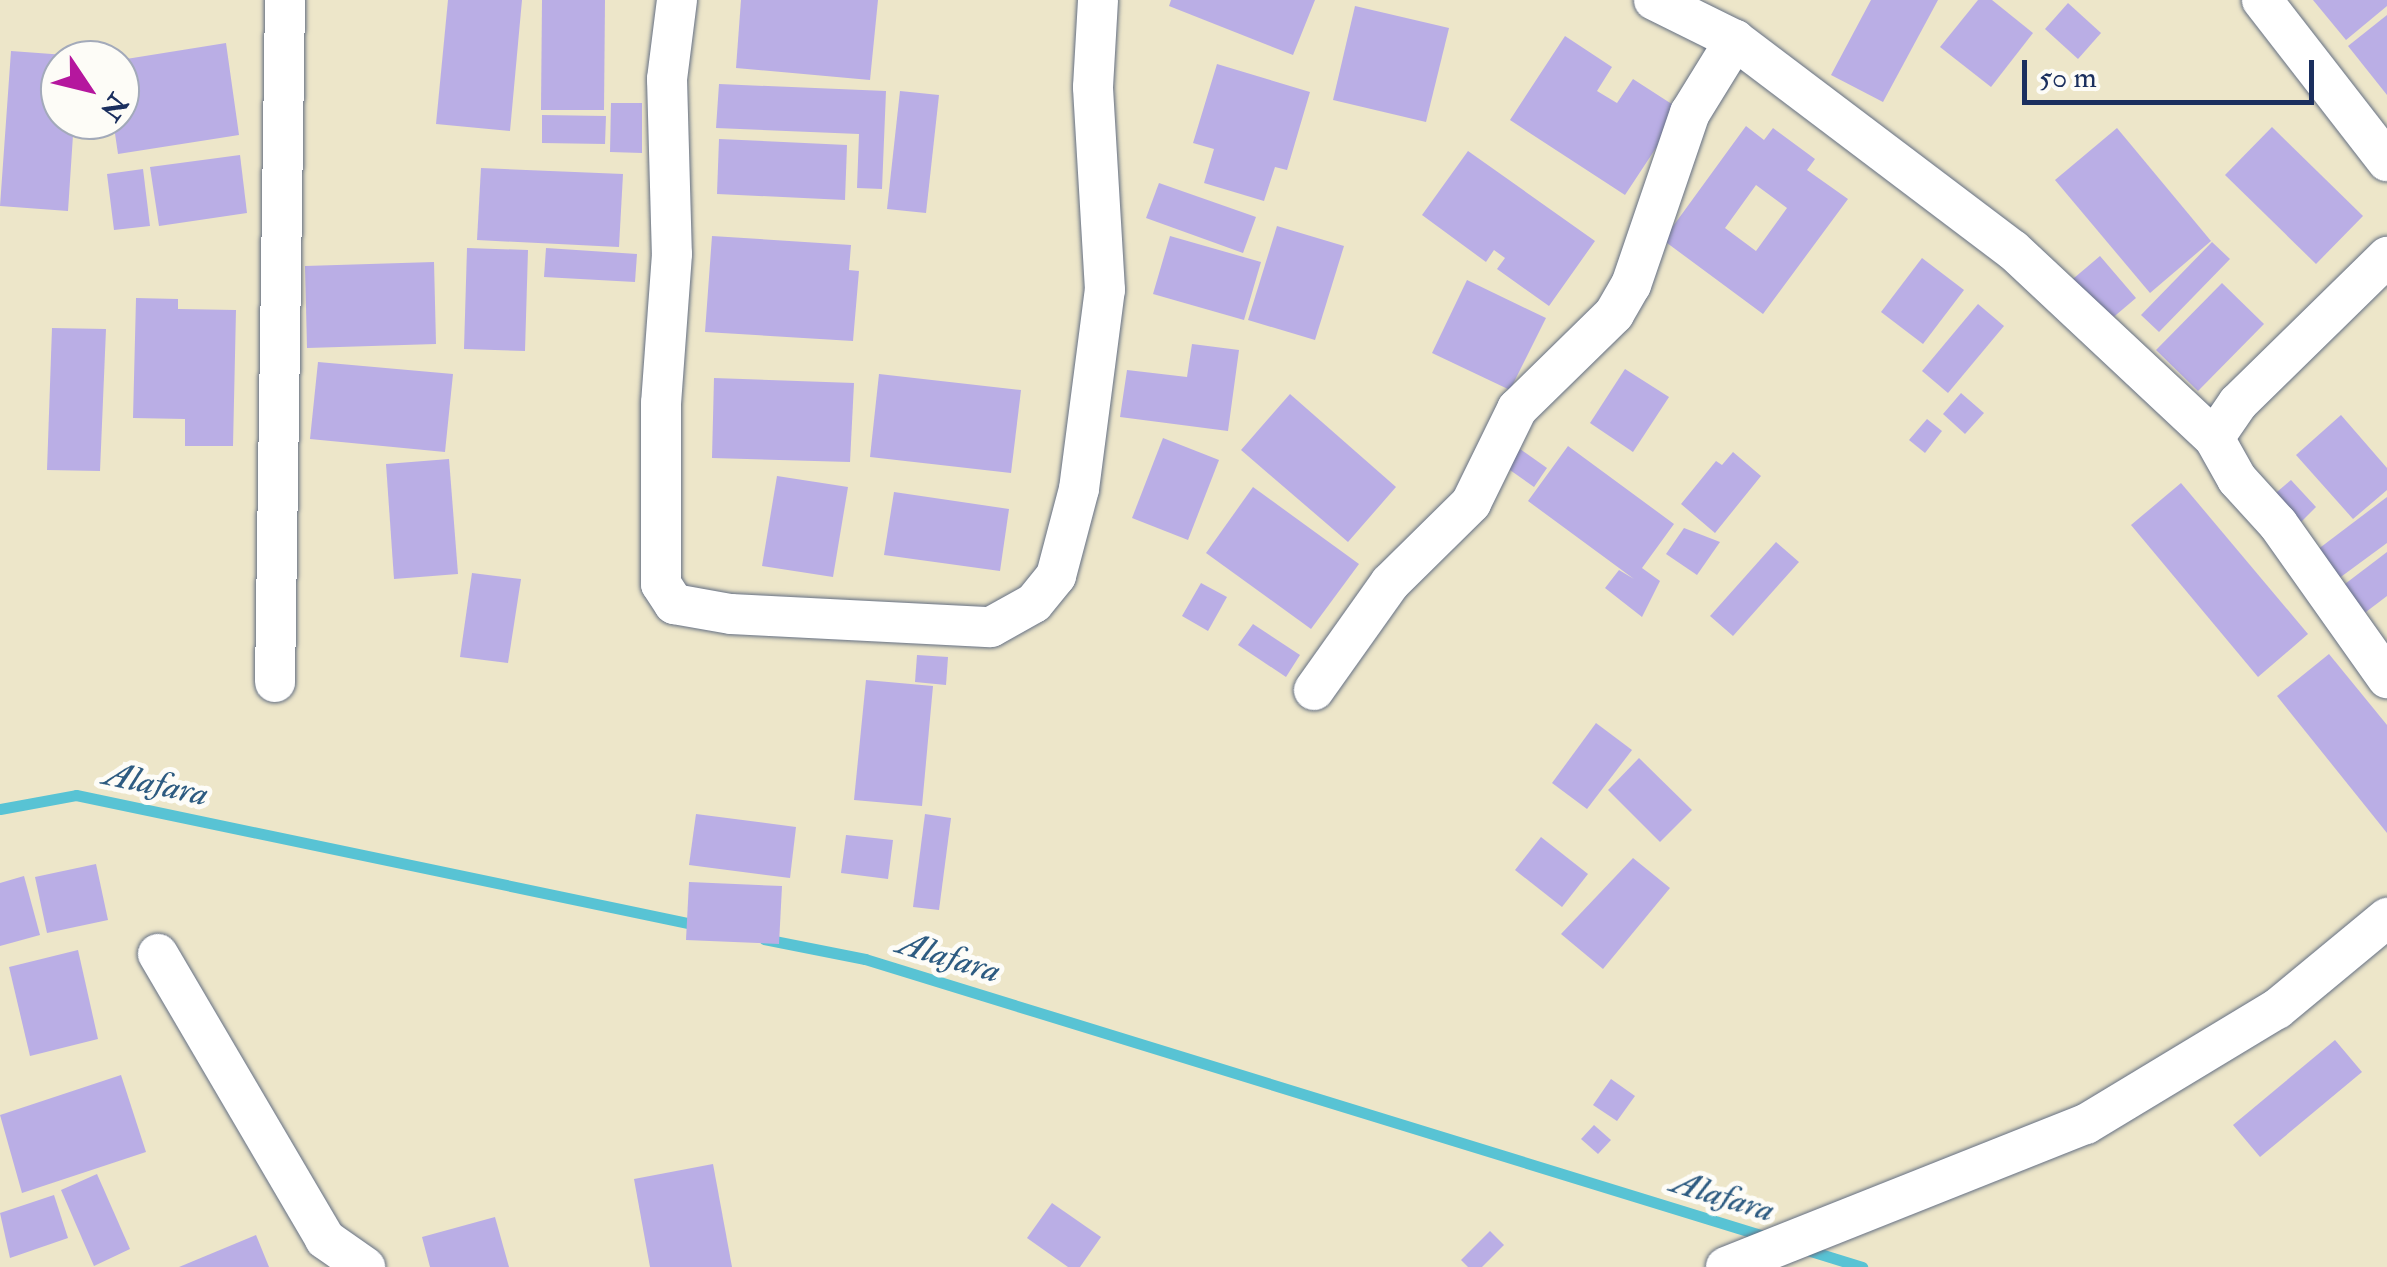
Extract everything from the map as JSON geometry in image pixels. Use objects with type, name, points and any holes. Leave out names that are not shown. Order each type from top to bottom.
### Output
[{"type":"street","points":[[276,682],[285,0]]},
{"type":"street","points":[[678,0],[668,80],[672,254],[662,403],[661,584],[674,604],[731,614],[991,627],[1034,604],[1056,576],[1079,489],[1105,290],[1093,87],[1098,0]]},
{"type":"street","points":[[1654,0],[1735,40],[2013,250],[2214,438],[2238,479],[2278,524],[2387,678]]},
{"type":"street","points":[[2262,0],[2387,161]]},
{"type":"street","points":[[1314,690],[1390,582],[1471,503],[1517,409],[1614,314],[1631,285],[1690,113],[1735,40]]},
{"type":"street","points":[[2214,438],[2238,403],[2387,258]]},
{"type":"street","points":[[1726,1267],[2086,1124],[2277,1009],[2387,918]]},
{"type":"street","points":[[158,954],[325,1240],[365,1267]]},
{"type":"building","points":[[448,0],[522,0],[510,131],[436,124]]},
{"type":"building","points":[[542,0],[605,0],[604,110],[541,110]]},
{"type":"building","points":[[741,0],[878,0],[870,80],[736,68]]},
{"type":"building","points":[[1171,0],[1315,0],[1293,55],[1169,6]]},
{"type":"building","points":[[1871,0],[1938,0],[1883,102],[1831,75]]},
{"type":"building","points":[[1978,0],[1992,0],[2033,33],[1991,87],[1940,47]]},
{"type":"building","points":[[2313,0],[2387,0],[2387,6],[2346,40]]},
{"type":"building","points":[[2068,3],[2101,33],[2078,59],[2045,29]]},
{"type":"building","points":[[1355,6],[1449,28],[1426,122],[1333,100]]},
{"type":"building","points":[[2387,15],[2387,95],[2348,46]]},
{"type":"building","points":[[1565,36],[1612,67],[1597,91],[1617,103],[1633,79],[1681,110],[1625,195],[1510,120]]},
{"type":"building","points":[[226,43],[239,135],[118,154],[116,140],[140,140],[140,57]]},
{"type":"building","points":[[11,51],[40,53],[40,140],[73,140],[68,211],[0,206]]},
{"type":"building","points":[[1217,64],[1310,92],[1287,170],[1275,167],[1264,201],[1204,183],[1214,149],[1193,143]]},
{"type":"building","points":[[719,84],[886,91],[882,189],[857,188],[859,134],[716,128]]},
{"type":"building","points":[[900,91],[939,95],[926,213],[887,209]]},
{"type":"building","points":[[611,103],[642,103],[642,153],[610,152]]},
{"type":"building","points":[[542,115],[606,116],[605,144],[542,143]]},
{"type":"building","points":[[1746,126],[1764,140],[1773,128],[1815,159],[1807,170],[1848,199],[1763,314],[1663,240]],"holes":[[[1756,185],[1787,208],[1756,251],[1725,228]]]},
{"type":"building","points":[[2272,127],[2363,216],[2316,264],[2225,175]]},
{"type":"building","points":[[2117,128],[2211,241],[2150,293],[2055,180]]},
{"type":"building","points":[[719,139],[847,145],[845,200],[717,194]]},
{"type":"building","points":[[1468,151],[1595,241],[1549,306],[1497,269],[1505,258],[1494,250],[1486,262],[1422,215]]},
{"type":"building","points":[[240,155],[247,213],[159,226],[150,167]]},
{"type":"building","points":[[481,168],[623,174],[619,247],[477,240]]},
{"type":"building","points":[[143,169],[150,226],[114,230],[107,174]]},
{"type":"building","points":[[1159,183],[1256,217],[1243,253],[1146,218]]},
{"type":"building","points":[[1277,226],[1344,246],[1315,340],[1248,320]]},
{"type":"building","points":[[712,236],[851,245],[849,270],[859,271],[853,341],[705,332]]},
{"type":"building","points":[[1170,236],[1261,262],[1244,320],[1153,294]]},
{"type":"building","points":[[2212,242],[2230,259],[2159,332],[2141,315]]},
{"type":"building","points":[[467,248],[528,250],[525,351],[464,349]]},
{"type":"building","points":[[546,248],[637,254],[635,282],[544,277]]},
{"type":"building","points":[[2100,256],[2136,298],[2103,326],[2067,284]]},
{"type":"building","points":[[1922,258],[1964,290],[1923,344],[1881,312]]},
{"type":"building","points":[[434,262],[436,344],[307,348],[305,266]]},
{"type":"building","points":[[1467,280],[1546,318],[1510,390],[1432,353]]},
{"type":"building","points":[[2222,283],[2264,324],[2198,391],[2156,350]]},
{"type":"building","points":[[136,298],[178,299],[178,309],[236,310],[233,446],[185,446],[185,419],[133,418]]},
{"type":"building","points":[[1978,304],[2004,326],[1948,393],[1922,371]]},
{"type":"building","points":[[52,328],[106,329],[100,471],[47,470]]},
{"type":"building","points":[[1192,344],[1239,350],[1228,431],[1120,417],[1127,370],[1187,377]]},
{"type":"building","points":[[318,362],[453,374],[445,452],[310,439]]},
{"type":"building","points":[[1625,369],[1669,397],[1633,452],[1590,423]]},
{"type":"building","points":[[879,374],[1021,390],[1011,473],[870,457]]},
{"type":"building","points":[[714,378],[854,383],[850,462],[712,458]]},
{"type":"building","points":[[1961,393],[1984,413],[1965,434],[1943,414]]},
{"type":"building","points":[[1290,394],[1396,487],[1348,542],[1241,450]]},
{"type":"building","points":[[2341,415],[2387,468],[2387,490],[2353,519],[2296,455]]},
{"type":"building","points":[[1927,419],[1942,431],[1925,453],[1909,440]]},
{"type":"building","points":[[1163,438],[1219,460],[1188,540],[1132,518]]},
{"type":"building","points":[[1568,446],[1674,524],[1642,568],[1660,581],[1642,617],[1605,588],[1619,570],[1634,579],[1528,501]]},
{"type":"building","points":[[1520,449],[1547,468],[1534,487],[1507,468]]},
{"type":"building","points":[[1733,452],[1761,476],[1715,533],[1681,504],[1716,461],[1722,465]]},
{"type":"building","points":[[449,459],[458,574],[394,579],[386,464]]},
{"type":"building","points":[[777,476],[848,487],[833,577],[762,566]]},
{"type":"building","points":[[2291,480],[2316,507],[2297,526],[2270,498]]},
{"type":"building","points":[[2181,483],[2308,634],[2258,677],[2131,525]]},
{"type":"building","points":[[1253,487],[1359,564],[1311,629],[1206,553]]},
{"type":"building","points":[[894,492],[1009,509],[1000,571],[884,555]]},
{"type":"building","points":[[2387,497],[2387,543],[2338,579],[2317,550]]},
{"type":"building","points":[[1684,528],[1720,542],[1697,575],[1666,554]]},
{"type":"building","points":[[1776,542],[1799,562],[1733,636],[1710,616]]},
{"type":"building","points":[[2387,552],[2387,596],[2362,615],[2341,587]]},
{"type":"building","points":[[472,573],[521,579],[508,663],[460,657]]},
{"type":"building","points":[[1201,583],[1227,597],[1208,631],[1182,616]]},
{"type":"building","points":[[1253,624],[1300,655],[1286,677],[1238,645]]},
{"type":"building","points":[[2329,654],[2387,725],[2387,833],[2277,696]]},
{"type":"building","points":[[917,655],[948,657],[946,685],[915,682]]},
{"type":"building","points":[[866,680],[933,686],[922,806],[854,800]]},
{"type":"building","points":[[1596,723],[1632,750],[1587,809],[1552,783]]},
{"type":"building","points":[[1639,758],[1692,810],[1660,842],[1608,790]]},
{"type":"building","points":[[696,814],[796,827],[790,878],[689,865]]},
{"type":"building","points":[[925,814],[951,818],[939,910],[913,907]]},
{"type":"building","points":[[846,835],[893,840],[888,879],[841,873]]},
{"type":"building","points":[[1541,837],[1588,874],[1562,907],[1515,870]]},
{"type":"building","points":[[1633,858],[1670,888],[1603,969],[1561,934]]},
{"type":"building","points":[[96,864],[108,920],[47,933],[35,877]]},
{"type":"building","points":[[24,876],[40,935],[0,946],[0,883]]},
{"type":"building","points":[[689,882],[782,886],[779,944],[686,940]]},
{"type":"building","points":[[78,950],[98,1039],[30,1056],[9,967]]},
{"type":"building","points":[[2335,1040],[2362,1072],[2260,1157],[2233,1125]]},
{"type":"building","points":[[121,1075],[146,1152],[22,1193],[0,1115]]},
{"type":"building","points":[[1611,1079],[1635,1096],[1617,1121],[1593,1105]]},
{"type":"building","points":[[1594,1125],[1611,1140],[1598,1154],[1581,1139]]},
{"type":"building","points":[[713,1164],[732,1267],[650,1267],[634,1179]]},
{"type":"building","points":[[97,1174],[130,1249],[94,1266],[61,1190]]},
{"type":"building","points":[[54,1195],[68,1238],[10,1258],[0,1213]]},
{"type":"building","points":[[1052,1203],[1101,1237],[1080,1267],[1068,1267],[1027,1238]]},
{"type":"building","points":[[495,1217],[509,1267],[430,1267],[422,1237]]},
{"type":"building","points":[[1490,1231],[1504,1245],[1482,1267],[1468,1267],[1461,1260]]},
{"type":"building","points":[[256,1235],[269,1267],[179,1267]]},
{"type":"waterway","name":"Alafara","points":[[0,809],[76,795],[702,926]]},
{"type":"waterway","name":"Alafara","points":[[764,939],[865,959],[1767,1237]]},
{"type":"waterway","name":"Alafara","points":[[1804,1249],[1862,1267]]}]
